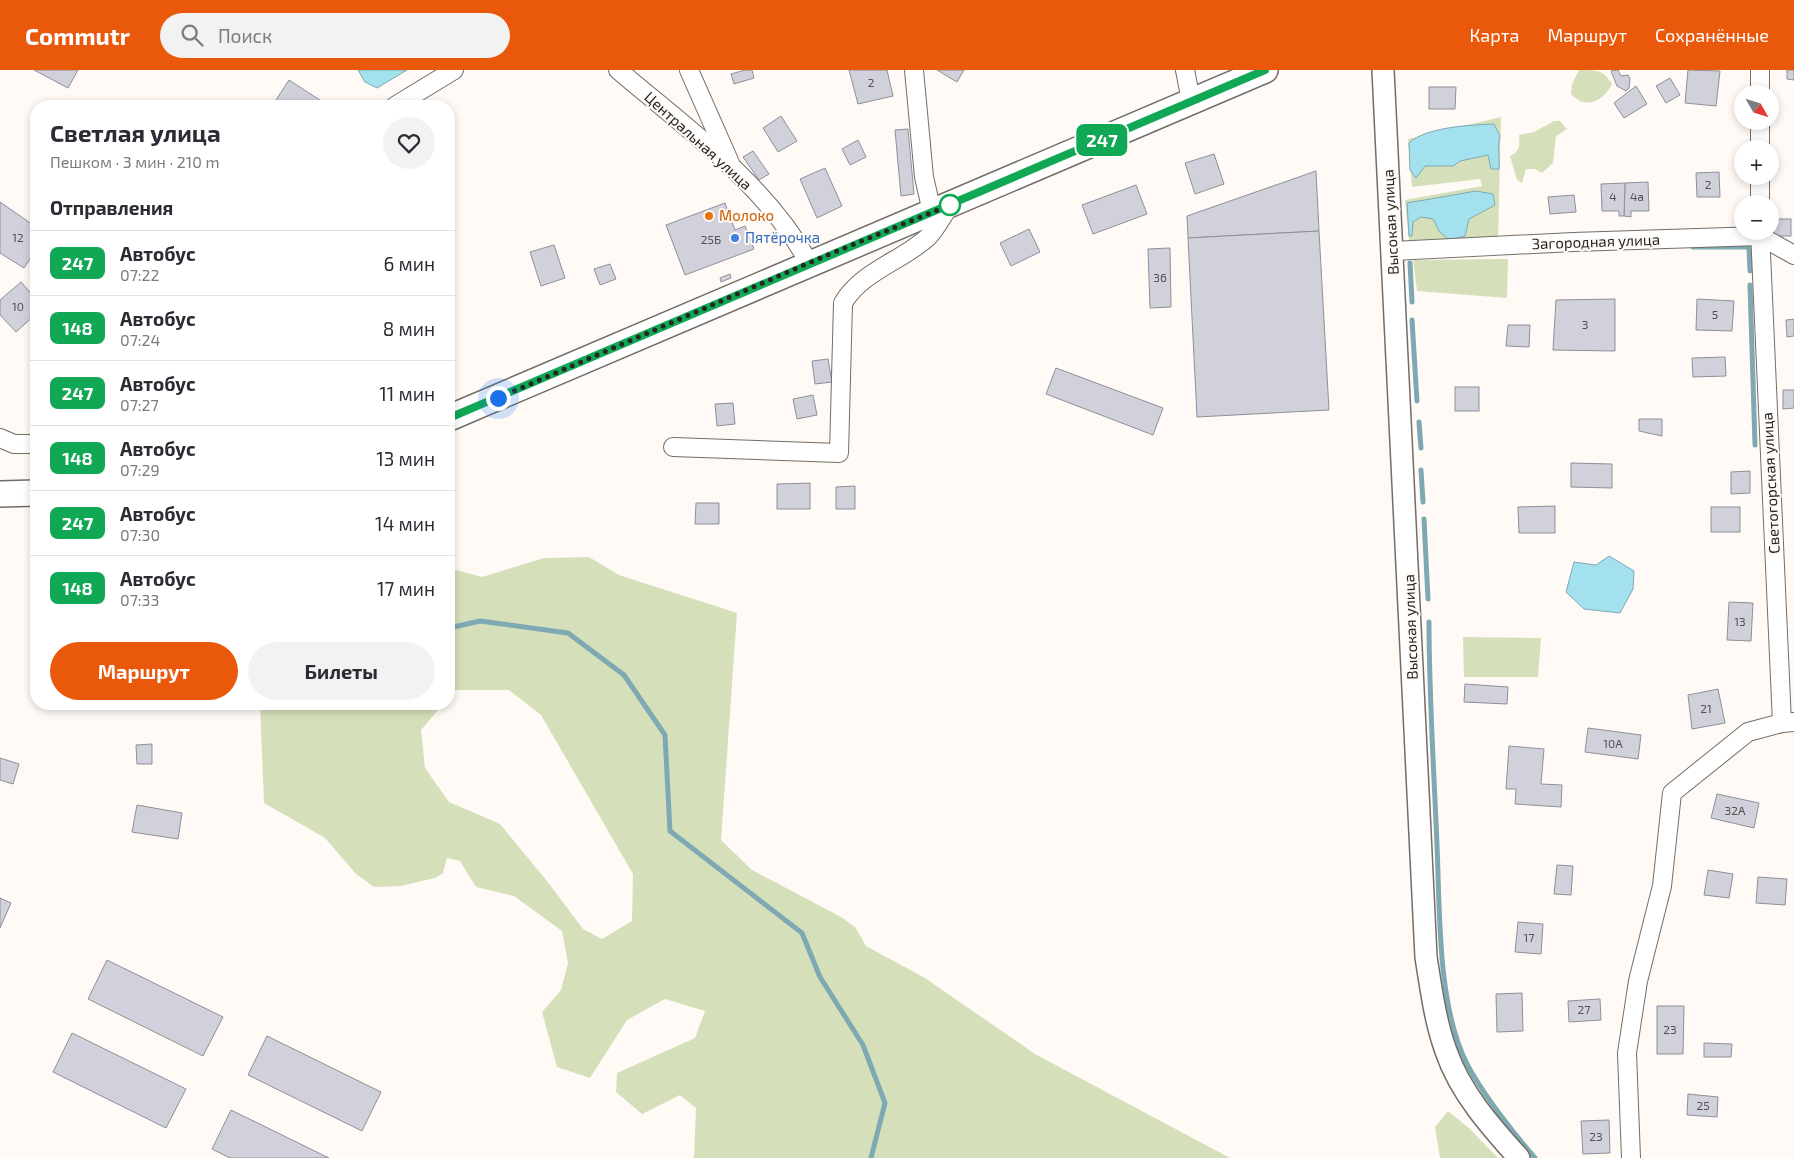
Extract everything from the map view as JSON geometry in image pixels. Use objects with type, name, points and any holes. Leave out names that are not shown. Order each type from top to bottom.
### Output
[{"type":"main road","points":[[455,415],[809,263],[941,209],[1266,70]]},
{"type":"main road","points":[[0,494],[30,493]]},
{"type":"street","points":[[405,100],[454,70]]},
{"type":"street","name":"Центральная улица","points":[[618,70],[732,167],[793,234],[809,263]]},
{"type":"street","points":[[689,70],[732,167]]},
{"type":"street","points":[[673,447],[839,453],[843,303],[849,292],[861,282],[928,237],[941,209],[924,177],[914,70]]},
{"type":"street","points":[[1185,70],[1190,101]]},
{"type":"street","name":"Высокая улица","points":[[1383,70],[1426,957],[1434,1009],[1446,1051],[1462,1086],[1488,1124],[1519,1158]]},
{"type":"street","points":[[1760,70],[1760,85]]},
{"type":"street","name":"Загородная улица","points":[[1393,252],[1734,235]]},
{"type":"street","name":"Светогорская улица","points":[[1760,240],[1788,722]]},
{"type":"street","points":[[1770,240],[1794,255]]},
{"type":"street","points":[[0,438],[14,444],[30,444]]},
{"type":"street","points":[[1631,1158],[1627,1053],[1638,981],[1662,886],[1672,793],[1748,732],[1788,722]]},
{"type":"green space","points":[[1579,70],[1603,73],[1612,84],[1599,99],[1588,103],[1582,102],[1571,94],[1572,84]]},
{"type":"green space","points":[[1501,117],[1498,241],[1453,245],[1409,241],[1405,200],[1482,186],[1480,179],[1412,187],[1408,139]]},
{"type":"green space","points":[[1554,121],[1560,121],[1567,129],[1556,136],[1553,163],[1542,173],[1535,169],[1526,169],[1522,183],[1517,180],[1510,156],[1519,148],[1519,135],[1534,132]]},
{"type":"green space","points":[[1508,259],[1507,298],[1417,291],[1413,260]]},
{"type":"green space","points":[[589,557],[619,575],[737,613],[721,840],[752,870],[841,917],[855,927],[866,946],[925,978],[1035,1054],[1230,1158],[694,1158],[696,1108],[680,1095],[642,1114],[616,1092],[617,1073],[695,1038],[705,1011],[665,999],[627,1020],[590,1078],[557,1067],[542,1012],[561,990],[568,963],[562,931],[514,896],[476,887],[460,861],[447,858],[443,873],[435,878],[401,886],[374,887],[356,874],[325,838],[264,803],[260,710],[438,710],[421,730],[425,768],[449,802],[500,824],[547,881],[583,929],[602,939],[632,921],[633,874],[541,715],[509,690],[455,690],[455,570],[482,577],[544,558]]},
{"type":"green space","points":[[1463,637],[1541,638],[1538,677],[1464,677]]},
{"type":"green space","points":[[1448,1111],[1469,1128],[1498,1158],[1440,1158],[1435,1127]]},
{"type":"water","points":[[358,70],[407,70],[377,88],[365,82]]},
{"type":"water","points":[[1494,124],[1500,136],[1499,169],[1491,169],[1488,155],[1460,161],[1453,166],[1425,166],[1416,178],[1410,170],[1409,143],[1426,133],[1449,128]]},
{"type":"water","points":[[1476,191],[1493,194],[1495,205],[1469,219],[1465,236],[1449,240],[1439,231],[1433,219],[1421,217],[1413,222],[1412,236],[1409,236],[1407,203]]},
{"type":"water","points":[[1609,556],[1634,571],[1633,589],[1620,613],[1584,609],[1566,592],[1574,562],[1596,565]]},
{"type":"building","points":[[34,70],[78,70],[68,88]]},
{"type":"building","points":[[752,70],[754,78],[734,84],[731,74]]},
{"type":"building","points":[[849,70],[887,70],[893,96],[858,104]]},
{"type":"building","points":[[937,70],[964,70],[957,82]]},
{"type":"building","points":[[1618,70],[1621,76],[1628,75],[1630,79],[1629,88],[1626,91],[1617,86],[1611,71]]},
{"type":"building","points":[[1688,70],[1720,71],[1716,106],[1685,103]]},
{"type":"building","points":[[1787,70],[1794,70],[1794,80],[1787,79]]},
{"type":"building","points":[[1670,78],[1680,95],[1666,103],[1656,86]]},
{"type":"building","points":[[289,80],[320,100],[276,100]]},
{"type":"building","points":[[1636,86],[1647,104],[1624,118],[1614,103]]},
{"type":"building","points":[[1429,87],[1456,87],[1455,109],[1429,109]]},
{"type":"building","points":[[781,116],[797,141],[778,152],[763,128]]},
{"type":"building","points":[[908,129],[914,194],[901,196],[895,130]]},
{"type":"building","points":[[858,140],[866,157],[850,165],[842,149]]},
{"type":"building","points":[[753,151],[769,174],[759,180],[743,157]]},
{"type":"building","points":[[1214,154],[1224,184],[1195,194],[1185,163]]},
{"type":"building","points":[[825,168],[842,206],[817,218],[800,179]]},
{"type":"building","points":[[1316,171],[1319,231],[1188,238],[1187,216]]},
{"type":"building","points":[[1719,172],[1720,197],[1697,197],[1696,173]]},
{"type":"building","points":[[1648,182],[1649,211],[1631,211],[1631,217],[1624,216],[1625,183]]},
{"type":"building","points":[[1625,183],[1624,216],[1619,216],[1619,211],[1602,211],[1601,184]]},
{"type":"building","points":[[1136,185],[1147,214],[1093,234],[1082,205]]},
{"type":"building","points":[[1574,195],[1576,212],[1550,214],[1548,197]]},
{"type":"building","points":[[0,202],[30,223],[30,259],[24,268],[0,253]]},
{"type":"building","points":[[725,203],[735,230],[745,226],[754,249],[685,275],[666,225]]},
{"type":"building","points":[[1779,219],[1791,219],[1791,236],[1779,236]]},
{"type":"building","points":[[1029,229],[1040,252],[1011,266],[1000,243]]},
{"type":"building","points":[[1319,231],[1329,410],[1197,417],[1188,238]]},
{"type":"building","points":[[554,245],[565,278],[541,286],[530,252]]},
{"type":"building","points":[[1170,248],[1171,307],[1150,308],[1148,249]]},
{"type":"building","points":[[610,264],[616,279],[600,285],[594,269]]},
{"type":"building","points":[[730,274],[731,278],[721,282],[720,278]]},
{"type":"building","points":[[21,282],[30,292],[30,319],[16,332],[0,315],[0,300]]},
{"type":"building","points":[[1615,299],[1615,351],[1553,350],[1556,300]]},
{"type":"building","points":[[1697,299],[1734,301],[1732,331],[1696,330]]},
{"type":"building","points":[[1794,319],[1794,336],[1787,337],[1786,320]]},
{"type":"building","points":[[1508,325],[1530,325],[1529,347],[1506,346]]},
{"type":"building","points":[[1725,357],[1726,376],[1693,377],[1692,358]]},
{"type":"building","points":[[828,359],[832,382],[815,384],[812,361]]},
{"type":"building","points":[[1056,368],[1163,408],[1153,435],[1046,394]]},
{"type":"building","points":[[1455,387],[1479,387],[1479,411],[1455,411]]},
{"type":"building","points":[[1783,390],[1794,390],[1794,408],[1783,409]]},
{"type":"building","points":[[813,395],[817,415],[797,419],[793,399]]},
{"type":"building","points":[[733,403],[735,424],[717,426],[715,404]]},
{"type":"building","points":[[1639,419],[1662,419],[1662,436],[1639,431]]},
{"type":"building","points":[[1571,463],[1612,464],[1612,488],[1571,487]]},
{"type":"building","points":[[1750,471],[1750,493],[1731,494],[1731,472]]},
{"type":"building","points":[[810,483],[810,509],[777,509],[777,484]]},
{"type":"building","points":[[855,486],[855,509],[836,509],[836,487]]},
{"type":"building","points":[[696,503],[719,503],[719,524],[695,524]]},
{"type":"building","points":[[1555,506],[1555,533],[1519,533],[1518,507]]},
{"type":"building","points":[[1711,507],[1740,507],[1740,532],[1711,532]]},
{"type":"building","points":[[1729,602],[1753,603],[1751,641],[1727,640]]},
{"type":"building","points":[[1465,684],[1508,687],[1507,704],[1464,702]]},
{"type":"building","points":[[1718,689],[1725,723],[1692,729],[1688,695]]},
{"type":"building","points":[[1588,728],[1641,735],[1638,759],[1585,752]]},
{"type":"building","points":[[152,744],[152,764],[137,764],[136,745]]},
{"type":"building","points":[[1509,746],[1544,749],[1541,784],[1562,785],[1561,807],[1515,804],[1516,789],[1506,789]]},
{"type":"building","points":[[0,758],[19,764],[13,784],[0,780]]},
{"type":"building","points":[[1717,794],[1759,803],[1754,828],[1711,818]]},
{"type":"building","points":[[137,805],[182,813],[178,839],[132,832]]},
{"type":"building","points":[[1557,865],[1573,866],[1571,895],[1554,894]]},
{"type":"building","points":[[1708,870],[1733,874],[1729,898],[1704,895]]},
{"type":"building","points":[[1758,877],[1787,879],[1785,905],[1756,903]]},
{"type":"building","points":[[0,898],[11,903],[0,928]]},
{"type":"building","points":[[1518,922],[1543,924],[1541,954],[1515,952]]},
{"type":"building","points":[[107,960],[223,1017],[203,1056],[88,999]]},
{"type":"building","points":[[1522,993],[1523,1031],[1497,1032],[1496,994]]},
{"type":"building","points":[[1600,999],[1601,1020],[1569,1022],[1568,1001]]},
{"type":"building","points":[[1657,1006],[1684,1006],[1683,1054],[1657,1054]]},
{"type":"building","points":[[72,1033],[186,1089],[166,1128],[53,1072]]},
{"type":"building","points":[[267,1036],[381,1092],[362,1131],[248,1075]]},
{"type":"building","points":[[1704,1043],[1732,1044],[1731,1057],[1704,1057]]},
{"type":"building","points":[[1688,1094],[1718,1097],[1717,1117],[1687,1115]]},
{"type":"building","points":[[231,1110],[329,1158],[230,1158],[212,1149]]},
{"type":"building","points":[[1609,1120],[1610,1153],[1583,1154],[1581,1121]]},
{"type":"waterway","points":[[1693,247],[1749,247],[1750,271]]},
{"type":"waterway","points":[[1410,263],[1412,302]]},
{"type":"waterway","points":[[1750,285],[1755,445]]},
{"type":"waterway","points":[[1412,320],[1417,401]]},
{"type":"waterway","points":[[1419,422],[1421,448]]},
{"type":"waterway","points":[[1421,470],[1423,502]]},
{"type":"waterway","points":[[1424,519],[1428,599]]},
{"type":"waterway","points":[[455,627],[480,621],[568,633],[624,675],[665,735],[670,831],[802,933],[820,977],[863,1045],[885,1103],[871,1158]]},
{"type":"waterway","points":[[1429,622],[1440,929],[1445,988],[1450,1016],[1458,1042],[1475,1078],[1499,1114],[1535,1158]]},
{"type":"bus line","name":"247","points":[[455,416],[825,256],[1045,166],[1190,101],[1265,70]]},
{"type":"place","name":"Молоко","points":[[709,216]]},
{"type":"place","name":"Пятёрочка","points":[[735,238]]},
{"type":"route","points":[[498,398],[825,256],[950,205]]}]
